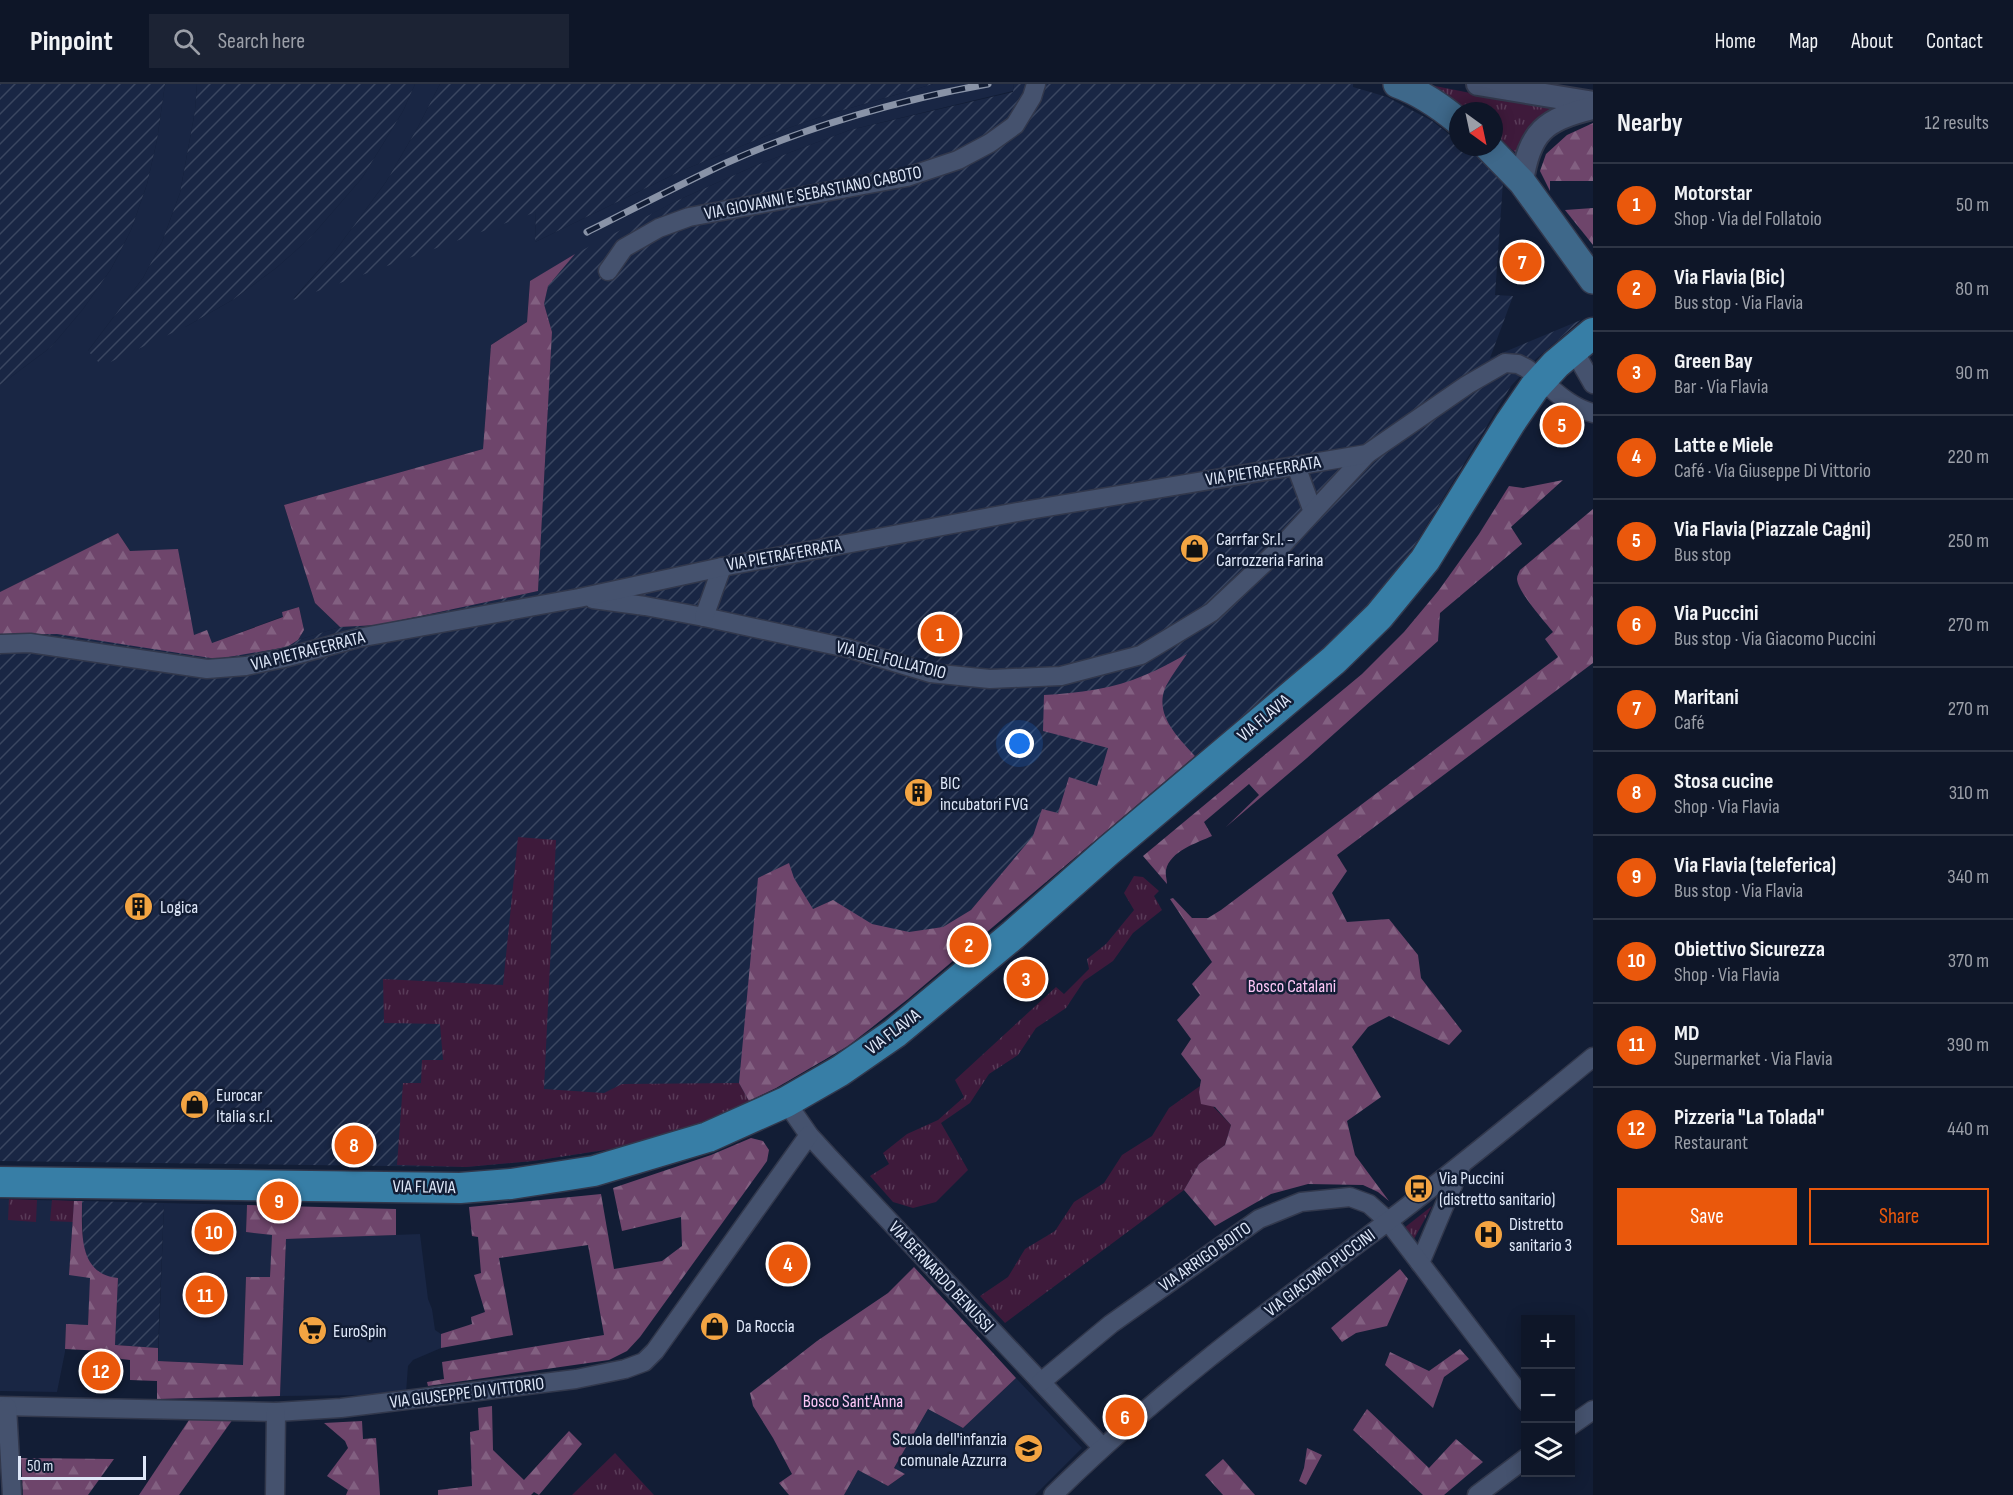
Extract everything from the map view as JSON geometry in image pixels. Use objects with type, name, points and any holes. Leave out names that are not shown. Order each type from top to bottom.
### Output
[{"type":"main road","points":[[1397,84],[1407,87],[1449,113]]},
{"type":"main road","points":[[1497,156],[1522,182],[1593,280]]},
{"type":"main road","name":"VIA FLAVIA","points":[[0,1182],[460,1188],[511,1184],[594,1171],[662,1152],[708,1137],[786,1102],[840,1071],[895,1033],[942,996],[1108,851],[1334,660],[1379,616],[1425,560],[1510,423],[1542,379],[1583,341]]},
{"type":"street","name":"VIA GIOVANNI E SEBASTIANO CABOTO","points":[[608,271],[624,248],[659,228],[689,217],[897,179],[958,160],[1015,125],[1032,97],[1036,84]]},
{"type":"street","points":[[1478,84],[1593,103]]},
{"type":"street","points":[[1522,182],[1524,162],[1531,144],[1548,125],[1566,114],[1593,108]]},
{"type":"street","points":[[1583,341],[1593,384]]},
{"type":"street","name":"VIA PIETRAFERRATA","points":[[0,644],[30,643],[207,669],[246,666],[358,638],[579,598],[722,567],[1023,511],[1366,454],[1467,385],[1504,363],[1518,364],[1526,368],[1570,404],[1593,413]]},
{"type":"street","name":"VIA DEL FOLLATOIO","points":[[579,598],[645,606],[705,617],[847,648],[930,673],[990,679],[1061,676],[1141,655],[1212,612],[1275,553],[1366,454]]},
{"type":"street","points":[[1296,466],[1313,512]]},
{"type":"street","points":[[705,617],[722,567]]},
{"type":"street","name":"VIA GIACOMO PUCCINI","points":[[1053,1495],[1102,1447],[1156,1401],[1461,1164],[1593,1057]]},
{"type":"street","name":"VIA BERNARDO BENUSSI","points":[[786,1102],[809,1135],[1102,1447]]},
{"type":"street","name":"VIA GIUSEPPE DI VITTORIO","points":[[12,1495],[3,1406],[276,1412],[342,1408],[576,1379],[625,1369],[644,1362],[655,1350],[809,1135]]},
{"type":"street","points":[[1420,1263],[1461,1164]]},
{"type":"street","name":"VIA ARRIGO BOITO","points":[[1041,1382],[1129,1311],[1259,1219],[1301,1202],[1350,1197],[1369,1204],[1388,1221],[1521,1395]]},
{"type":"street","points":[[1574,1423],[1593,1410]]},
{"type":"street","points":[[275,1495],[276,1412]]},
{"type":"street","points":[[1477,1495],[1521,1462]]},
{"type":"shaded area","points":[[0,84],[165,84],[157,140],[147,184],[131,230],[111,269],[83,309],[51,347],[0,385]]},
{"type":"shaded area","points":[[165,84],[197,84],[195,111],[180,193],[162,242],[143,278],[88,351],[187,326],[234,299],[276,268],[310,238],[362,178],[403,111],[415,84],[440,84],[386,182],[333,254],[294,298],[536,211],[535,242],[681,171],[768,135],[826,115],[933,84],[1014,84],[1013,91],[850,130],[757,165],[674,202],[530,281],[527,322],[491,345],[483,449],[284,505],[315,603],[340,627],[298,640],[304,630],[299,607],[282,612],[284,616],[212,643],[193,635],[178,550],[130,551],[118,533],[0,592],[0,385],[51,347],[83,309],[111,269],[131,230],[147,184],[157,140]]},
{"type":"shaded area","points":[[197,84],[415,84],[403,111],[362,178],[310,238],[276,268],[234,299],[187,326],[102,366],[88,351],[143,278],[162,242],[180,193],[195,111]]},
{"type":"shaded area","points":[[440,84],[933,84],[826,115],[768,135],[681,171],[535,242],[536,212],[293,300],[333,254],[386,182]]},
{"type":"shaded area","points":[[1014,84],[1353,84],[1353,87],[1387,97],[1432,121],[1449,134],[1449,156],[1477,156],[1503,182],[1495,295],[1513,296],[1490,358],[1581,320],[1536,359],[1511,386],[1411,551],[1384,587],[1345,631],[1094,839],[908,999],[848,1046],[776,1088],[701,1124],[611,1149],[533,1161],[466,1167],[0,1161],[0,635],[57,634],[287,647],[298,640],[340,627],[378,625],[538,591],[552,332],[544,304],[548,286],[575,254],[674,202],[757,165],[850,130],[1013,92]]},
{"type":"shaded area","points":[[0,1199],[74,1201],[69,1274],[91,1277],[88,1325],[66,1325],[65,1352],[57,1392],[0,1391]]},
{"type":"shaded area","points":[[82,1201],[164,1203],[158,1348],[115,1345],[118,1278],[106,1277],[95,1271],[87,1257],[83,1244]]},
{"type":"shaded area","points":[[164,1203],[247,1205],[246,1232],[272,1234],[270,1277],[246,1277],[243,1365],[158,1361]]},
{"type":"shaded area","name":"EuroSpin","points":[[420,1234],[428,1299],[435,1330],[441,1334],[441,1348],[413,1360],[408,1366],[406,1393],[280,1396],[286,1239]]},
{"type":"shaded area","points":[[1016,1378],[1082,1448],[1035,1495],[844,1495],[858,1470],[888,1486],[904,1475],[894,1468],[928,1409],[963,1428]]},
{"type":"green space","points":[[1430,85],[1552,109],[1531,129],[1516,153],[1503,142],[1503,102],[1452,102]]},
{"type":"green space","points":[[1593,123],[1593,181],[1550,181],[1550,191],[1540,171],[1546,154],[1567,135]]},
{"type":"green space","points":[[1593,208],[1593,245],[1565,210]]},
{"type":"green space","points":[[575,254],[548,286],[544,304],[552,332],[538,591],[378,625],[340,627],[315,603],[284,505],[483,449],[491,345],[527,322],[530,281]]},
{"type":"green space","points":[[1563,480],[1511,527],[1522,544],[1440,613],[1438,641],[1226,827],[1259,795],[1249,784],[1204,822],[1212,836],[1185,848],[1173,858],[1166,870],[1167,884],[1143,856],[1362,674],[1404,632],[1439,590],[1479,534],[1509,486],[1523,488]]},
{"type":"green space","name":"Bosco Catalani","points":[[1593,509],[1593,663],[1337,855],[1347,871],[1332,893],[1347,922],[1389,919],[1418,955],[1421,978],[1462,1031],[1449,1045],[1389,1016],[1368,1027],[1352,1047],[1381,1097],[1347,1121],[1355,1155],[1389,1201],[1378,1192],[1363,1185],[1308,1184],[1271,1194],[1215,1226],[1184,1190],[1199,1164],[1225,1145],[1231,1125],[1215,1107],[1201,1104],[1199,1092],[1201,1080],[1181,1054],[1191,1039],[1177,1020],[1200,995],[1192,984],[1212,962],[1170,899],[1173,898],[1192,918],[1208,918],[1221,910],[1558,657],[1545,639],[1553,632],[1526,599],[1518,585],[1517,576],[1520,570]]},
{"type":"green space","points":[[118,533],[130,551],[178,549],[194,635],[207,630],[212,643],[283,617],[282,612],[299,607],[304,630],[298,640],[287,647],[217,659],[57,634],[0,635],[0,592]]},
{"type":"green space","points":[[1187,654],[1166,686],[1163,706],[1169,724],[1195,756],[908,999],[848,1046],[749,1101],[739,1083],[758,878],[789,863],[794,878],[813,909],[833,900],[872,924],[909,932],[943,927],[971,910],[1033,836],[1042,809],[1058,813],[1069,777],[1097,786],[1108,748],[1043,731],[1044,695],[1121,684],[1151,673]]},
{"type":"green space","points":[[518,837],[556,840],[544,1089],[604,1093],[622,1084],[739,1083],[749,1101],[701,1124],[611,1149],[533,1161],[466,1167],[397,1165],[403,1083],[421,1083],[422,1060],[443,1060],[440,1024],[384,1023],[383,979],[503,985]]},
{"type":"green space","points":[[1134,876],[1143,877],[1159,891],[1154,896],[1162,910],[1133,933],[1113,961],[1084,981],[1066,1008],[1036,1028],[1018,1055],[989,1074],[970,1103],[941,1123],[968,1170],[936,1202],[913,1208],[893,1202],[870,1176],[889,1164],[883,1153],[907,1134],[938,1120],[964,1097],[955,1080],[1056,987],[1064,994],[1089,969],[1087,959],[1106,944],[1134,910],[1124,893]]},
{"type":"green space","points":[[1200,1086],[1199,1092],[1231,1125],[1225,1145],[1199,1164],[1184,1190],[1005,1323],[980,1296],[1008,1277],[1025,1249],[1055,1231],[1074,1202],[1104,1183],[1122,1155],[1152,1136],[1169,1108]]},
{"type":"green space","points":[[751,1138],[763,1141],[769,1150],[767,1161],[640,1337],[627,1351],[609,1360],[428,1386],[427,1382],[444,1379],[442,1362],[604,1335],[588,1245],[499,1258],[513,1335],[441,1348],[441,1334],[472,1324],[471,1317],[485,1312],[474,1275],[481,1273],[478,1237],[472,1236],[469,1207],[601,1194],[614,1269],[662,1261],[682,1246],[681,1217],[622,1231],[613,1188],[711,1155]]},
{"type":"green space","points":[[9,1199],[37,1200],[36,1222],[8,1220]]},
{"type":"green space","points":[[52,1200],[74,1201],[73,1222],[50,1221]]},
{"type":"green space","points":[[74,1201],[82,1201],[83,1238],[89,1260],[105,1275],[118,1278],[115,1345],[158,1348],[158,1361],[243,1365],[246,1277],[270,1277],[272,1235],[246,1232],[247,1205],[396,1209],[396,1235],[286,1239],[280,1396],[157,1399],[157,1381],[130,1380],[130,1360],[105,1356],[103,1351],[65,1349],[66,1324],[88,1325],[90,1278],[69,1275]]},
{"type":"green space","points":[[1432,1206],[1413,1241],[1404,1228]]},
{"type":"green space","name":"Bosco Sant'Anna","points":[[914,1267],[1016,1378],[963,1428],[928,1409],[894,1468],[905,1474],[888,1486],[858,1470],[844,1495],[789,1495],[779,1483],[792,1474],[753,1406],[750,1393],[817,1341],[888,1293]]},
{"type":"green space","points":[[1400,1269],[1408,1279],[1387,1326],[1356,1333],[1342,1342],[1331,1328]]},
{"type":"green space","points":[[1460,1349],[1469,1359],[1444,1377],[1433,1408],[1385,1365],[1390,1352],[1429,1371]]},
{"type":"green space","points":[[492,1406],[493,1450],[524,1480],[569,1431],[582,1444],[539,1495],[534,1492],[531,1495],[438,1495],[438,1490],[472,1486],[470,1432],[479,1430],[478,1408]]},
{"type":"green space","points":[[1367,1409],[1429,1468],[1456,1439],[1483,1462],[1444,1495],[1423,1495],[1353,1430]]},
{"type":"green space","points":[[233,1419],[179,1495],[139,1495],[189,1420]]},
{"type":"green space","points":[[362,1421],[363,1439],[376,1438],[380,1495],[346,1495],[348,1490],[327,1476],[348,1448],[345,1441],[324,1423]]},
{"type":"green space","points":[[1307,1448],[1322,1455],[1306,1485],[1299,1481]]},
{"type":"green space","points":[[615,1453],[654,1495],[572,1495]]},
{"type":"green space","points":[[21,1458],[114,1459],[88,1495],[23,1495]]},
{"type":"green space","points":[[1223,1459],[1255,1495],[1223,1495],[1205,1475]]},
{"type":"railway","points":[[587,232],[726,163],[821,126],[888,106],[988,84]]},
{"type":"place","name":"Maritani","points":[[1522,262]]},
{"type":"place","name":"Via Flavia (Piazzale Cagni)","points":[[1562,425]]},
{"type":"place","name":"Carrfar Sr.l. - Carrozzeria Farina","points":[[1195,549]]},
{"type":"place","name":"Motorstar","points":[[940,634]]},
{"type":"place","name":"BIC incubatori FVG","points":[[919,793]]},
{"type":"place","name":"Logica","points":[[139,907]]},
{"type":"place","name":"Via Flavia (Bic)","points":[[969,945]]},
{"type":"place","name":"Green Bay","points":[[1026,979]]},
{"type":"place","name":"Eurocar Italia s.r.l.","points":[[195,1105]]},
{"type":"place","name":"Stosa cucine","points":[[354,1145]]},
{"type":"place","name":"Via Puccini (distretto sanitario)","points":[[1418,1188]]},
{"type":"place","name":"Via Flavia (teleferica)","points":[[279,1201]]},
{"type":"place","name":"Obiettivo Sicurezza","points":[[214,1232]]},
{"type":"place","name":"Distretto sanitario 3","points":[[1488,1234]]},
{"type":"place","name":"Latte e Miele","points":[[788,1264]]},
{"type":"place","name":"MD","points":[[205,1295]]},
{"type":"place","name":"Da Roccia","points":[[715,1326]]},
{"type":"place","name":"EuroSpin","points":[[312,1331]]},
{"type":"place","name":"Pizzeria \"La Tolada\"","points":[[101,1371]]},
{"type":"place","name":"Via Puccini","points":[[1125,1417]]},
{"type":"place","name":"Scuola dell'infanzia comunale Azzurra","points":[[1028,1449]]}]
